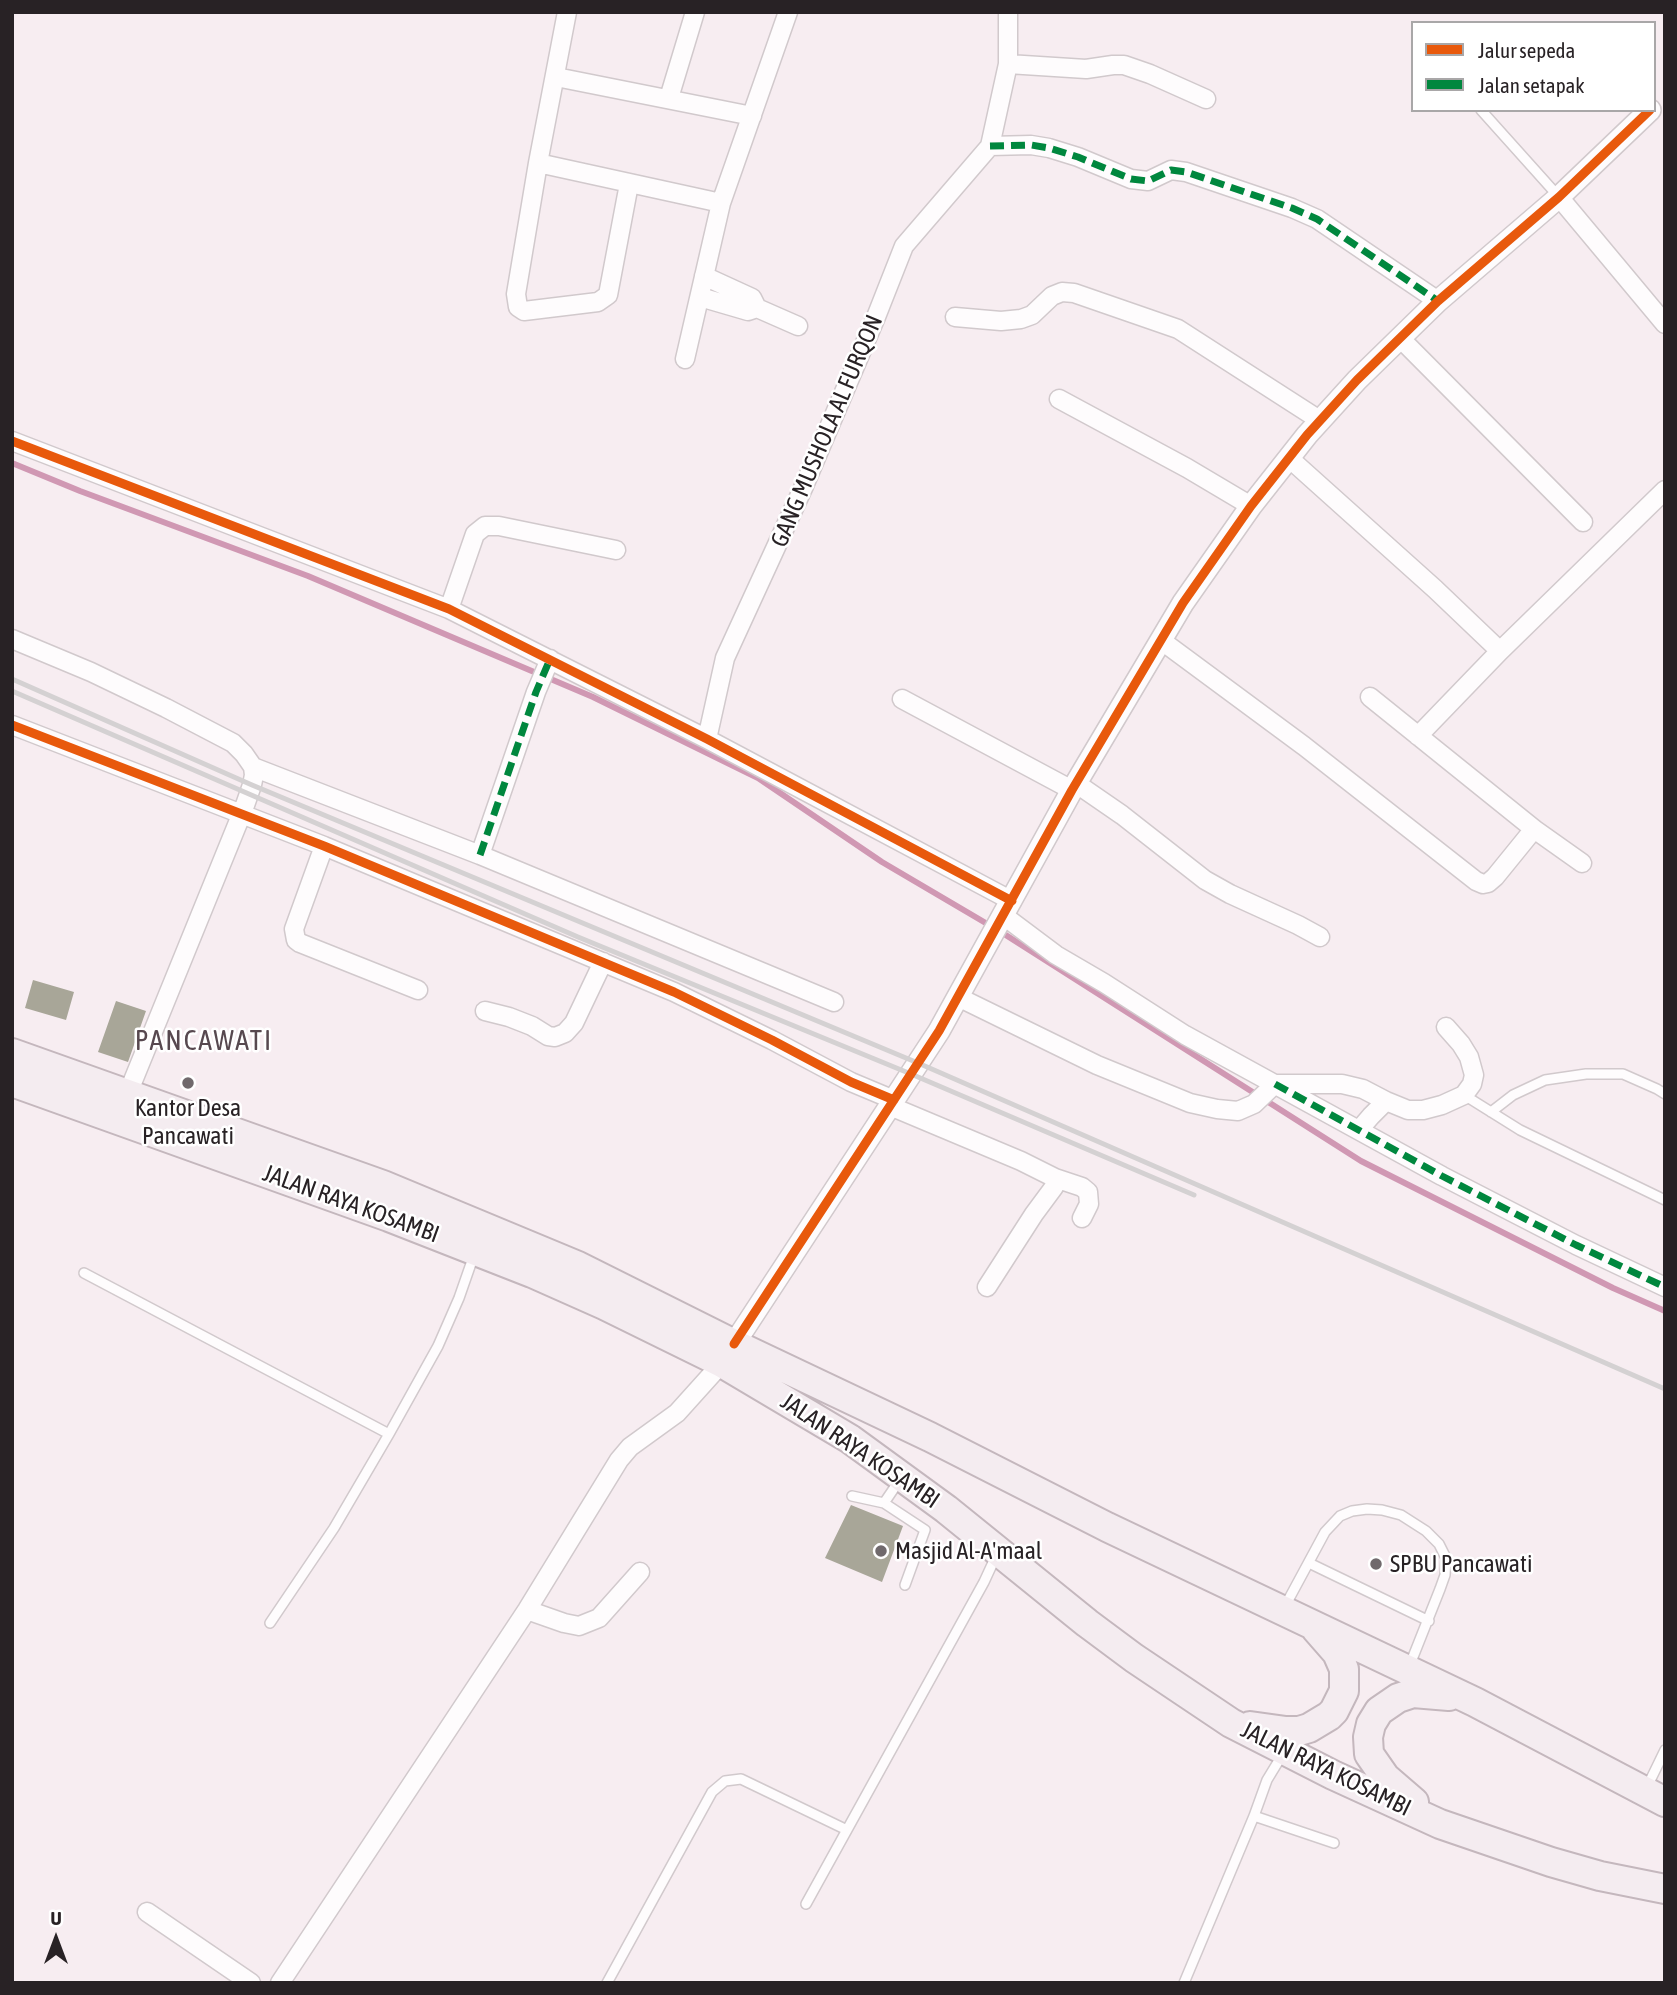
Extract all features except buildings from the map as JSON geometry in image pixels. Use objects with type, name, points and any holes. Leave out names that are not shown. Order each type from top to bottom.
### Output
[{"type":"highway","name":"JALAN RAYA KOSAMBI","points":[[12,1053],[383,1185],[578,1266],[728,1354],[850,1439],[999,1550],[1087,1623],[1231,1723],[1333,1776],[1440,1824],[1551,1862],[1600,1876],[1665,1889]]},
{"type":"highway","name":"JALAN RAYA KOSAMBI","points":[[12,1082],[389,1217],[930,1437],[1107,1527],[1475,1702],[1654,1797]]},
{"type":"highway","points":[[1231,1723],[1299,1731],[1334,1711],[1344,1691],[1344,1670],[1336,1653],[1312,1624]]},
{"type":"highway","points":[[1440,1824],[1385,1777],[1375,1765],[1369,1754],[1368,1737],[1371,1724],[1379,1711],[1398,1698],[1413,1693],[1445,1695],[1475,1702]]},
{"type":"street","points":[[567,12],[516,293],[518,307],[524,311],[598,302],[608,295],[629,184]]},
{"type":"street","points":[[685,359],[721,203],[788,12]]},
{"type":"street","points":[[1008,12],[1008,64],[990,146],[1031,145],[1049,148],[1131,179],[1147,181],[1171,170],[1186,172],[1292,208],[1317,219],[1438,301]]},
{"type":"street","points":[[669,98],[693,13]]},
{"type":"street","points":[[1008,64],[1086,69],[1124,65],[1206,99]]},
{"type":"street","points":[[556,77],[752,116]]},
{"type":"street","points":[[280,1983],[527,1610],[619,1460],[630,1447],[677,1413],[728,1354],[939,1031],[1074,787],[1183,603],[1251,506],[1357,380],[1438,301],[1559,197],[1648,112]]},
{"type":"street","name":"GANG MUSHOLA AL FURQON","points":[[707,739],[725,658],[799,499],[904,246],[990,146]]},
{"type":"street","points":[[538,163],[721,203]]},
{"type":"street","points":[[1559,197],[1665,324]]},
{"type":"street","points":[[704,276],[752,298],[757,308],[798,327]]},
{"type":"street","points":[[955,317],[1001,321],[1021,319],[1032,315],[1052,296],[1062,292],[1074,293],[1178,329],[1321,421]]},
{"type":"street","points":[[700,297],[748,311],[757,308]]},
{"type":"street","points":[[1400,338],[1583,522]]},
{"type":"street","points":[[1059,399],[1251,506]]},
{"type":"street","points":[[12,441],[449,609],[547,664],[707,739],[1004,915],[1056,955],[1185,1035],[1265,1093],[1359,1130],[1576,1245],[1665,1287]]},
{"type":"street","points":[[1289,458],[1500,651]]},
{"type":"street","points":[[1418,736],[1500,651],[1665,490]]},
{"type":"street","points":[[449,609],[475,534],[485,526],[499,526],[616,550]]},
{"type":"street","points":[[12,639],[91,672],[233,743],[253,767],[254,775],[242,814],[128,1093]]},
{"type":"street","points":[[1162,641],[1304,746],[1476,881],[1488,883],[1495,877],[1534,829]]},
{"type":"street","points":[[480,855],[547,664]]},
{"type":"street","points":[[1370,697],[1534,829],[1582,863]]},
{"type":"street","points":[[902,699],[1074,787],[1129,821],[1205,880],[1320,937]]},
{"type":"street","points":[[12,725],[324,846],[674,992],[892,1103],[1055,1178],[1082,1187],[1088,1192],[1089,1203],[1082,1218]]},
{"type":"street","points":[[253,767],[480,855],[834,1002]]},
{"type":"street","points":[[324,846],[294,929],[296,940],[418,990]]},
{"type":"street","points":[[485,1011],[509,1017],[555,1037],[574,1023],[603,962]]},
{"type":"street","points":[[958,997],[1097,1065],[1190,1103],[1238,1111],[1265,1093],[1342,1084],[1363,1089],[1408,1110],[1423,1110],[1442,1105],[1464,1094],[1472,1084],[1474,1075],[1469,1057],[1446,1027]]},
{"type":"street","points":[[1359,1130],[1386,1101]]},
{"type":"street","points":[[987,1287],[1054,1187],[1055,1178]]},
{"type":"street","points":[[527,1610],[579,1626],[599,1618],[640,1572]]},
{"type":"street","points":[[147,1912],[251,1983]]},
{"type":"lane","points":[[1483,112],[1559,197]]},
{"type":"lane","points":[[1491,1112],[1513,1095],[1545,1080],[1586,1074],[1623,1074],[1665,1094]]},
{"type":"lane","points":[[1464,1094],[1520,1130],[1665,1200]]},
{"type":"lane","points":[[271,1623],[334,1528],[438,1346],[460,1298],[476,1251]]},
{"type":"lane","points":[[84,1273],[389,1434]]},
{"type":"lane","points":[[884,1503],[902,1476]]},
{"type":"lane","points":[[852,1496],[884,1503],[925,1530],[905,1585]]},
{"type":"lane","points":[[1283,1609],[1325,1532],[1340,1516],[1367,1508],[1401,1515],[1433,1538],[1446,1558],[1445,1576],[1407,1670]]},
{"type":"lane","points":[[806,1904],[978,1594],[999,1550]]},
{"type":"lane","points":[[1309,1563],[1429,1621]]},
{"type":"lane","points":[[1654,1797],[1665,1750]]},
{"type":"lane","points":[[1184,1983],[1267,1780],[1285,1751]]},
{"type":"lane","points":[[607,1983],[712,1793],[725,1781],[741,1779],[847,1830]]},
{"type":"lane","points":[[1254,1816],[1334,1843]]},
{"type":"waterway","points":[[12,463],[308,576],[593,697],[758,778],[882,862],[1001,932],[1361,1161],[1613,1288],[1665,1311]]},
{"type":"railway","points":[[12,679],[252,785],[918,1063],[1665,1389]]},
{"type":"railway","points":[[12,691],[578,937],[911,1074],[1194,1195]]},
{"type":"marked path","points":[[990,146],[1031,145],[1049,148],[1131,179],[1148,181],[1171,170],[1186,172],[1292,208],[1317,219],[1438,301]]},
{"type":"marked path","points":[[480,855],[550,659]]},
{"type":"marked path","points":[[1275,1084],[1442,1176],[1665,1287]]},
{"type":"cycle path","points":[[734,1344],[939,1031],[1072,790],[1183,603],[1251,506],[1307,435],[1357,380],[1438,301],[1559,197],[1648,112]]},
{"type":"cycle path","points":[[12,441],[449,609],[707,739],[1012,901]]},
{"type":"cycle path","points":[[12,725],[324,846],[674,992],[851,1082],[894,1100]]},
{"type":"place","name":"Kantor Desa Pancawati","points":[[188,1083]]},
{"type":"place","name":"Masjid Al-A'maal","points":[[881,1551]]},
{"type":"place","name":"SPBU Pancawati","points":[[1376,1564]]},
{"type":"district","name":"PANCAWATI","points":[[204,1041]]}]
